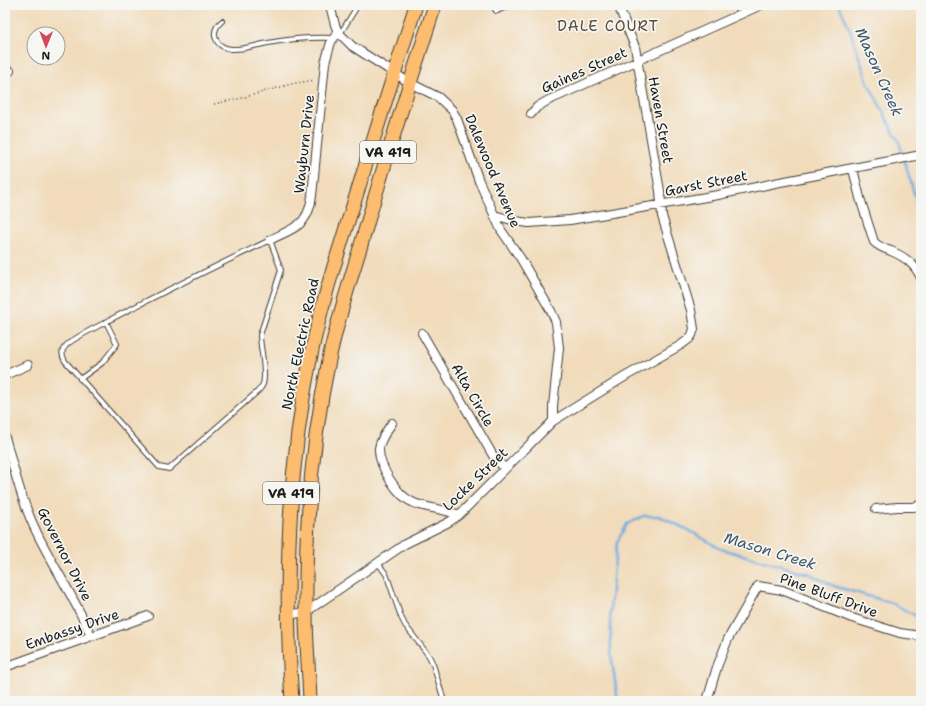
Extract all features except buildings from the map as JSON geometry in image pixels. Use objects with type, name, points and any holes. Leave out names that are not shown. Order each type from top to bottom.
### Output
[{"type":"main road","name":"North Electric Road","points":[[292,701],[287,615],[287,559],[296,450],[311,355],[326,289],[416,5]]},
{"type":"main road","name":"VA 419","points":[[310,701],[306,612],[306,560],[309,506],[319,416],[330,355],[378,184],[435,5]]},
{"type":"street","name":"Dalewood Avenue","points":[[330,5],[337,35],[394,74],[443,101],[457,119],[479,181],[501,230],[521,259],[556,322],[559,348],[553,406],[553,421]]},
{"type":"street","points":[[497,9],[505,5]]},
{"type":"street","name":"Haven Street","points":[[618,5],[635,47],[660,191],[662,216],[693,319],[694,329],[692,335],[689,339],[674,349]]},
{"type":"street","name":"Gaines Street","points":[[531,114],[537,107],[547,101],[761,5]]},
{"type":"street","name":"Wayburn Drive","points":[[270,240],[291,230],[304,220],[310,208],[326,54],[337,35]]},
{"type":"street","name":"Garst Street","points":[[494,214],[515,221],[528,223],[570,220],[718,195],[921,155]]},
{"type":"street","points":[[853,168],[872,239],[876,244],[900,255],[910,262],[917,270],[921,278]]},
{"type":"street","name":"Alta Circle","points":[[422,333],[496,459],[505,468]]},
{"type":"street","name":"Locke Street","points":[[287,615],[306,612],[405,544],[449,522],[459,515],[553,421],[612,384],[674,349]]},
{"type":"street","points":[[5,375],[28,365]]},
{"type":"street","points":[[392,423],[380,444],[379,449],[385,471],[393,486],[398,492],[413,503],[427,508],[451,512],[459,515]]},
{"type":"street","name":"Governor Drive","points":[[5,437],[27,511],[37,533],[82,614],[91,636]]},
{"type":"street","points":[[876,509],[914,507],[921,504]]},
{"type":"street","name":"Pine Bluff Drive","points":[[707,701],[717,667],[728,639],[758,586],[782,590],[852,618],[900,633],[921,636]]},
{"type":"street","name":"Embassy Drive","points":[[5,666],[148,616]]},
{"type":"lane","points":[[222,21],[214,32],[216,41],[220,46],[239,49],[280,41],[337,35],[345,27],[358,5]]},
{"type":"lane","points":[[270,240],[281,270],[260,335],[264,374],[262,385],[257,392],[169,469],[157,465],[62,356],[68,343],[106,322],[157,295],[270,240]]},
{"type":"lane","points":[[80,378],[102,363],[117,344],[106,322]]},
{"type":"lane","points":[[378,563],[386,574],[405,625],[429,656],[433,664],[444,701]]},
{"type":"path","points":[[214,104],[242,98],[291,84],[323,80]]},
{"type":"waterway","name":"Mason Creek","points":[[839,5],[850,30],[868,83],[899,142],[921,217]]},
{"type":"waterway","name":"Mason Creek","points":[[618,701],[611,654],[610,611],[617,542],[627,524],[643,516],[659,516],[690,531],[721,549],[810,574],[834,586],[892,603],[918,617],[921,616]]},
{"type":"district","name":"DALE COURT","points":[[608,26]]}]
